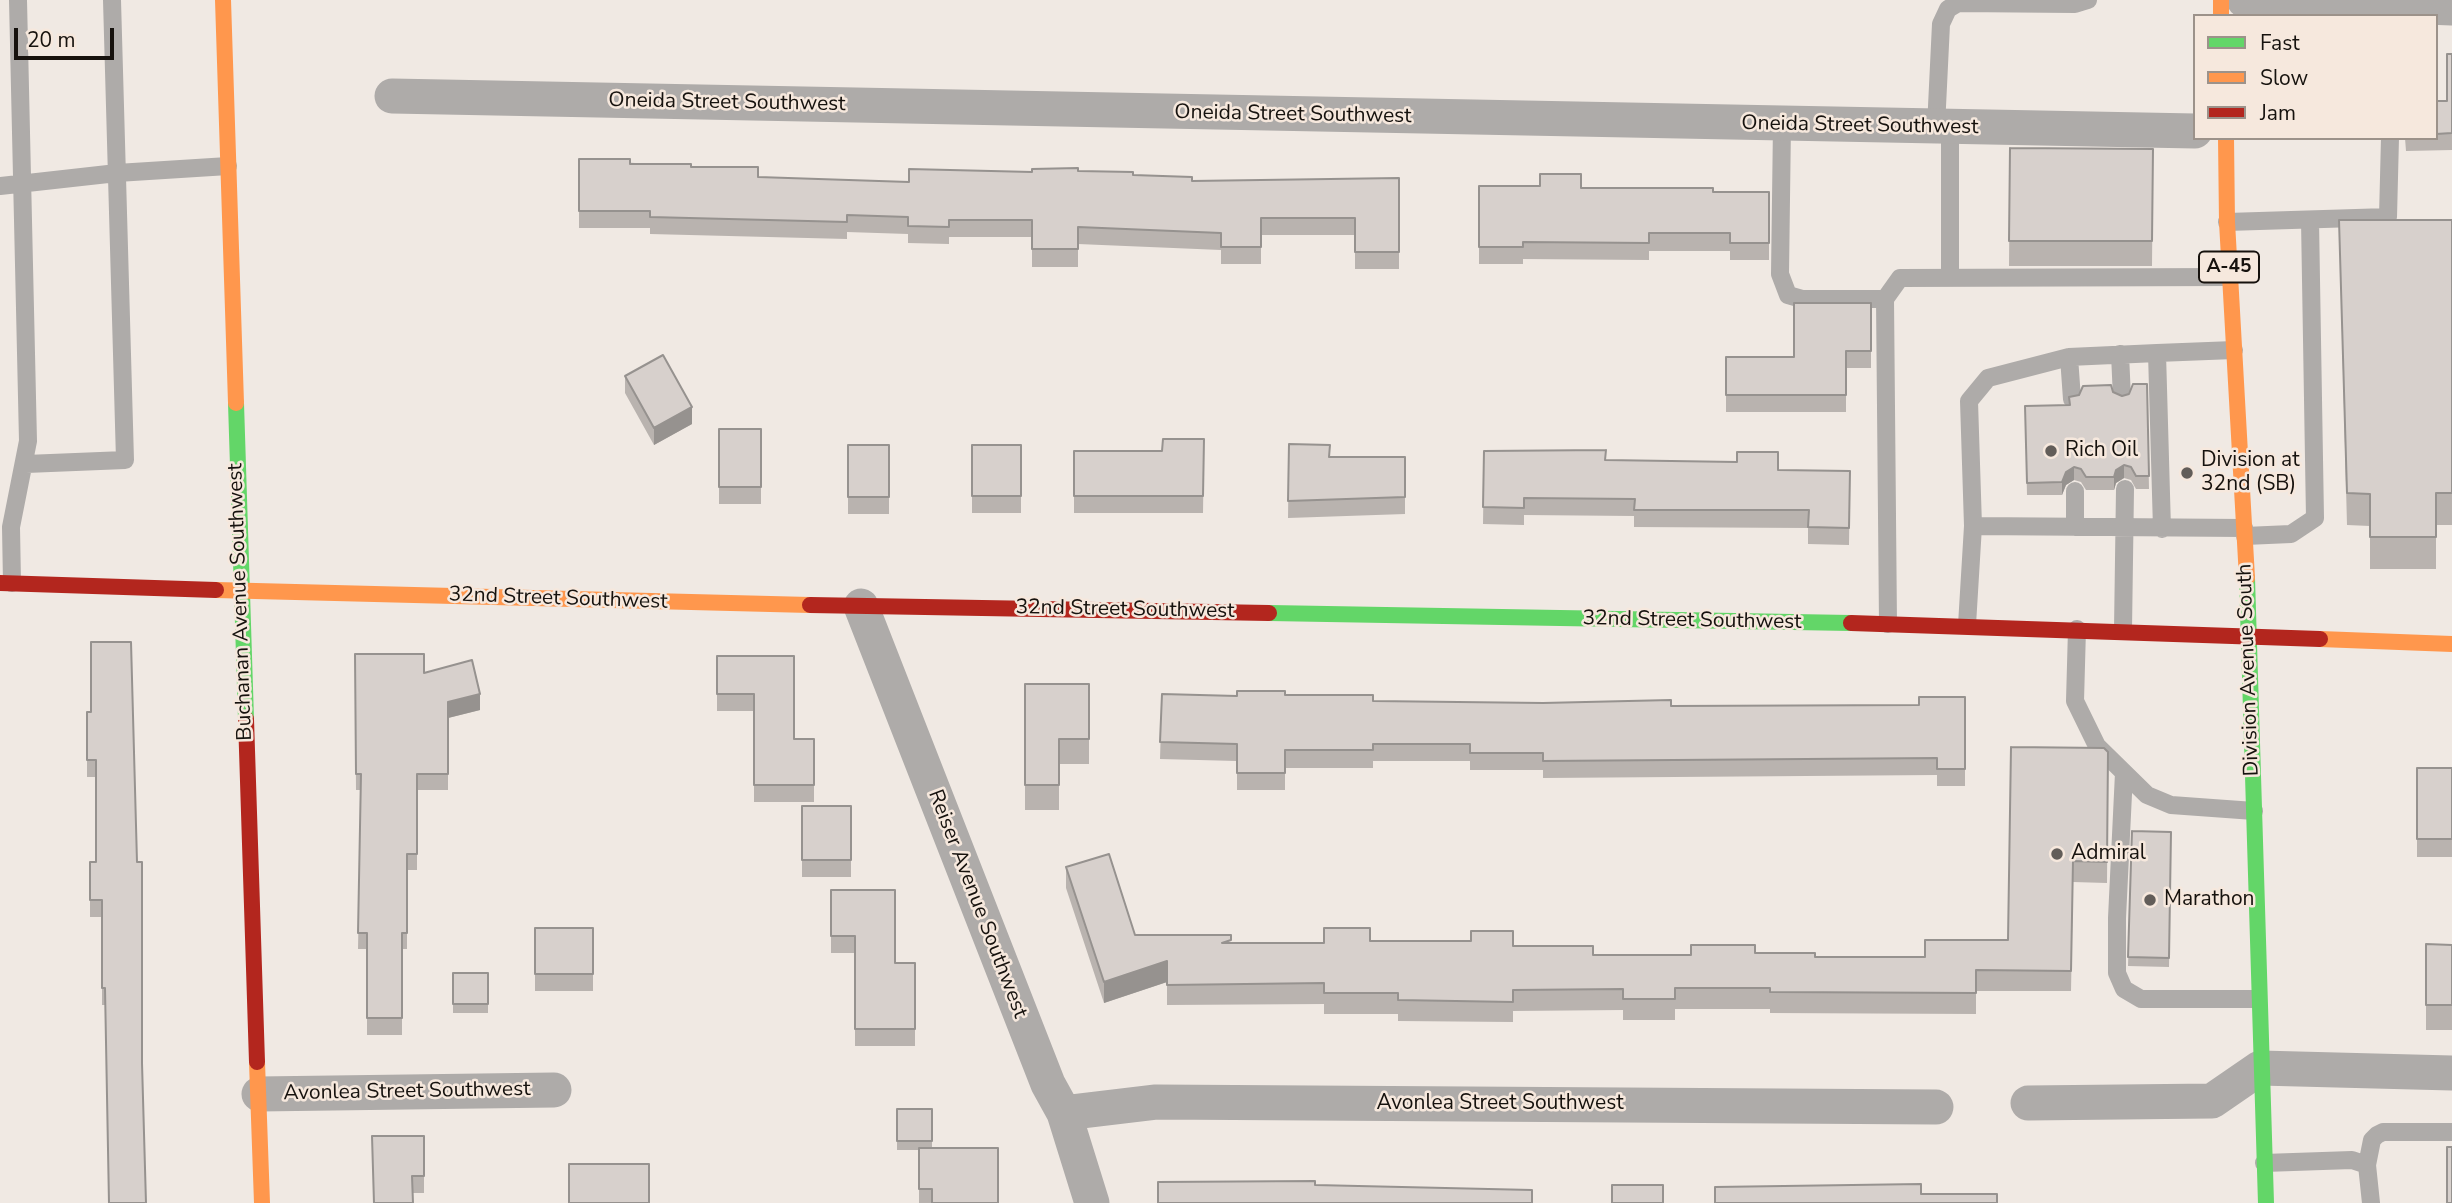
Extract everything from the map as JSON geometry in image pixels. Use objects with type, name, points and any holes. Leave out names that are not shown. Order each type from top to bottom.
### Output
[{"type":"street","name":"Buchanan Avenue Southwest","points":[[223,0],[262,1203]]},
{"type":"street","points":[[2244,0],[2429,10]]},
{"type":"street","name":"Oneida Street Southwest","points":[[392,96],[2193,131]]},
{"type":"street","name":"Division Avenue South","points":[[2226,140],[2227,222],[2250,634],[2258,999],[2266,1203]]},
{"type":"street","name":"32nd Street Southwest","points":[[6,583],[240,588],[663,603],[1966,625],[2250,634],[2452,644]]},
{"type":"street","name":"Reiser Avenue Southwest","points":[[860,606],[1048,1084],[1064,1113],[1092,1203]]},
{"type":"street","points":[[2028,1103],[2212,1101],[2260,1068],[2452,1073]]},
{"type":"street","name":"Avonlea Street Southwest","points":[[259,1094],[554,1090]]},
{"type":"street","name":"Avonlea Street Southwest","points":[[1064,1113],[1156,1102],[1936,1107]]},
{"type":"lane","points":[[6,583],[11,527],[26,464],[28,441],[18,0]]},
{"type":"lane","points":[[26,464],[125,460],[113,0]]},
{"type":"lane","points":[[1950,278],[1941,24],[1948,9],[1958,3],[2076,4],[2088,0]]},
{"type":"lane","points":[[1782,124],[1780,274],[1788,295],[1801,299],[1885,299]]},
{"type":"lane","points":[[2227,222],[2388,217],[2390,140]]},
{"type":"lane","points":[[0,186],[117,173],[228,166]]},
{"type":"lane","points":[[1973,526],[2291,534],[2315,518],[2310,220]]},
{"type":"lane","points":[[1888,624],[1885,299],[1900,278],[2230,276]]},
{"type":"lane","points":[[1966,625],[1973,526],[1969,401],[1988,378],[2069,357],[2234,350]]},
{"type":"lane","points":[[2157,353],[2162,529]]},
{"type":"lane","points":[[2120,354],[2122,398]]},
{"type":"lane","points":[[2069,357],[2072,399]]},
{"type":"lane","points":[[2123,630],[2125,489]]},
{"type":"lane","points":[[2075,491],[2076,527]]},
{"type":"lane","points":[[2077,629],[2075,701],[2097,746],[2147,795],[2171,805],[2254,811]]},
{"type":"lane","points":[[2124,773],[2117,919],[2117,973],[2124,989],[2140,999],[2258,999]]},
{"type":"lane","points":[[2371,1203],[2367,1165],[2372,1140],[2383,1132],[2452,1132]]},
{"type":"lane","points":[[2264,1163],[2352,1160],[2367,1165]]},
{"type":"building","points":[[2447,54],[2452,54],[2452,133],[2438,134],[2438,101],[2447,101]]},
{"type":"building","points":[[2010,148],[2153,149],[2152,241],[2009,241]]},
{"type":"building","points":[[579,159],[630,159],[630,164],[691,164],[691,167],[758,167],[758,177],[909,182],[909,169],[1032,172],[1032,169],[1078,168],[1078,171],[1192,177],[1192,181],[1399,178],[1399,252],[1355,252],[1355,218],[1261,218],[1261,247],[1221,247],[1221,233],[1078,227],[1078,249],[1032,249],[1032,220],[949,220],[949,227],[908,226],[908,217],[847,215],[847,222],[650,217],[650,211],[579,211]]},
{"type":"building","points":[[1540,174],[1581,174],[1581,188],[1713,188],[1713,192],[1769,192],[1769,243],[1730,243],[1730,233],[1649,233],[1649,243],[1523,242],[1523,247],[1479,247],[1479,186],[1540,186]]},
{"type":"building","points":[[2339,220],[2452,220],[2452,493],[2436,493],[2436,537],[2370,537],[2370,494],[2347,493]]},
{"type":"building","points":[[1794,303],[1871,303],[1871,351],[1846,351],[1846,395],[1726,395],[1726,357],[1794,357]]},
{"type":"building","points":[[663,355],[692,407],[654,428],[625,376]]},
{"type":"building","points":[[2133,384],[2147,384],[2149,476],[2136,476],[2131,467],[2124,465],[2116,470],[2114,477],[2086,477],[2081,469],[2074,467],[2066,472],[2062,482],[2027,483],[2025,406],[2070,405],[2069,397],[2079,395],[2083,386],[2111,385],[2113,392],[2122,396],[2129,394]]},
{"type":"building","points":[[719,429],[761,429],[761,487],[719,487]]},
{"type":"building","points":[[1163,439],[1204,439],[1203,496],[1074,496],[1074,451],[1162,451]]},
{"type":"building","points":[[1289,444],[1330,445],[1329,457],[1405,457],[1405,497],[1288,501]]},
{"type":"building","points":[[848,445],[889,445],[889,497],[848,497]]},
{"type":"building","points":[[972,445],[1021,445],[1021,496],[972,496]]},
{"type":"building","points":[[1606,450],[1605,460],[1737,462],[1737,452],[1778,452],[1778,470],[1850,471],[1849,528],[1808,527],[1809,510],[1634,510],[1635,499],[1524,498],[1524,508],[1483,507],[1484,451]]},
{"type":"building","points":[[91,642],[131,642],[137,862],[142,862],[142,1063],[146,1203],[109,1203],[102,900],[90,900],[90,862],[96,862],[96,760],[87,760],[87,712],[91,712]]},
{"type":"building","points":[[355,654],[424,654],[424,673],[472,660],[480,694],[448,702],[448,774],[417,774],[417,854],[407,854],[407,933],[402,933],[402,1018],[367,1018],[367,933],[358,933],[361,774],[356,774]]},
{"type":"building","points":[[717,656],[794,656],[794,739],[814,739],[814,785],[754,785],[754,694],[717,694]]},
{"type":"building","points":[[1025,684],[1089,684],[1089,739],[1059,739],[1059,785],[1025,785]]},
{"type":"building","points":[[1237,691],[1285,691],[1285,695],[1373,695],[1373,701],[1543,703],[1671,700],[1671,706],[1919,705],[1919,697],[1965,697],[1965,769],[1937,769],[1937,758],[1543,761],[1543,753],[1470,753],[1470,744],[1373,744],[1373,750],[1285,750],[1285,773],[1237,773],[1237,744],[1160,742],[1162,694],[1237,696]]},
{"type":"building","points":[[2011,747],[2104,748],[2108,752],[2107,862],[2073,861],[2071,971],[1976,970],[1976,993],[1770,992],[1770,988],[1675,988],[1675,999],[1623,999],[1623,989],[1513,990],[1513,1002],[1398,1000],[1398,993],[1324,993],[1324,983],[1167,985],[1167,961],[1104,982],[1066,867],[1109,854],[1135,935],[1231,935],[1231,940],[1222,943],[1324,943],[1324,928],[1370,928],[1370,941],[1471,941],[1471,931],[1513,931],[1513,946],[1593,946],[1593,955],[1691,955],[1691,945],[1755,945],[1755,953],[1815,953],[1815,957],[1925,957],[1925,940],[2008,940]]},
{"type":"building","points":[[2417,768],[2452,768],[2452,839],[2417,839]]},
{"type":"building","points":[[802,806],[851,806],[851,860],[802,860]]},
{"type":"building","points":[[2132,831],[2171,832],[2169,958],[2128,957]]},
{"type":"building","points":[[831,890],[895,890],[895,963],[915,963],[915,1029],[855,1029],[855,936],[831,936]]},
{"type":"building","points":[[535,928],[593,928],[593,974],[535,974]]},
{"type":"building","points":[[2426,944],[2452,945],[2452,1005],[2426,1005]]},
{"type":"building","points":[[453,973],[488,973],[488,1004],[453,1004]]},
{"type":"building","points":[[897,1109],[932,1109],[932,1141],[897,1141]]},
{"type":"building","points":[[372,1136],[424,1136],[424,1176],[412,1176],[413,1203],[374,1203]]},
{"type":"building","points":[[2447,1147],[2452,1147],[2452,1203],[2447,1203]]},
{"type":"building","points":[[919,1148],[998,1148],[998,1203],[932,1203],[932,1189],[919,1189]]},
{"type":"building","points":[[569,1164],[649,1164],[649,1203],[569,1203]]},
{"type":"building","points":[[1315,1181],[1315,1185],[1532,1190],[1532,1203],[1158,1203],[1158,1182]]},
{"type":"building","points":[[1921,1184],[1921,1194],[1997,1194],[1997,1203],[1715,1203],[1715,1187]]},
{"type":"building","points":[[1612,1185],[1663,1185],[1663,1203],[1612,1203]]},
{"type":"traffic: fast","points":[[236,403],[246,719]]},
{"type":"traffic: fast","points":[[2247,578],[2266,1203]]},
{"type":"traffic: fast","points":[[1269,613],[1851,623]]},
{"type":"traffic: slow","points":[[223,0],[236,403]]},
{"type":"traffic: slow","points":[[2221,0],[2221,14]]},
{"type":"traffic: slow","points":[[2226,140],[2227,222],[2247,578]]},
{"type":"traffic: slow","points":[[216,590],[810,605]]},
{"type":"traffic: slow","points":[[2320,639],[2452,644]]},
{"type":"traffic: slow","points":[[257,1062],[262,1203]]},
{"type":"traffic: jam","points":[[0,583],[216,590]]},
{"type":"traffic: jam","points":[[810,605],[1269,613]]},
{"type":"traffic: jam","points":[[1851,623],[2320,639]]},
{"type":"traffic: jam","points":[[246,719],[257,1062]]},
{"type":"place","name":"Rich Oil","points":[[2051,451]]},
{"type":"place","name":"Division at 32nd (SB)","points":[[2187,473]]},
{"type":"place","name":"Admiral","points":[[2057,854]]},
{"type":"place","name":"Marathon","points":[[2150,900]]}]
